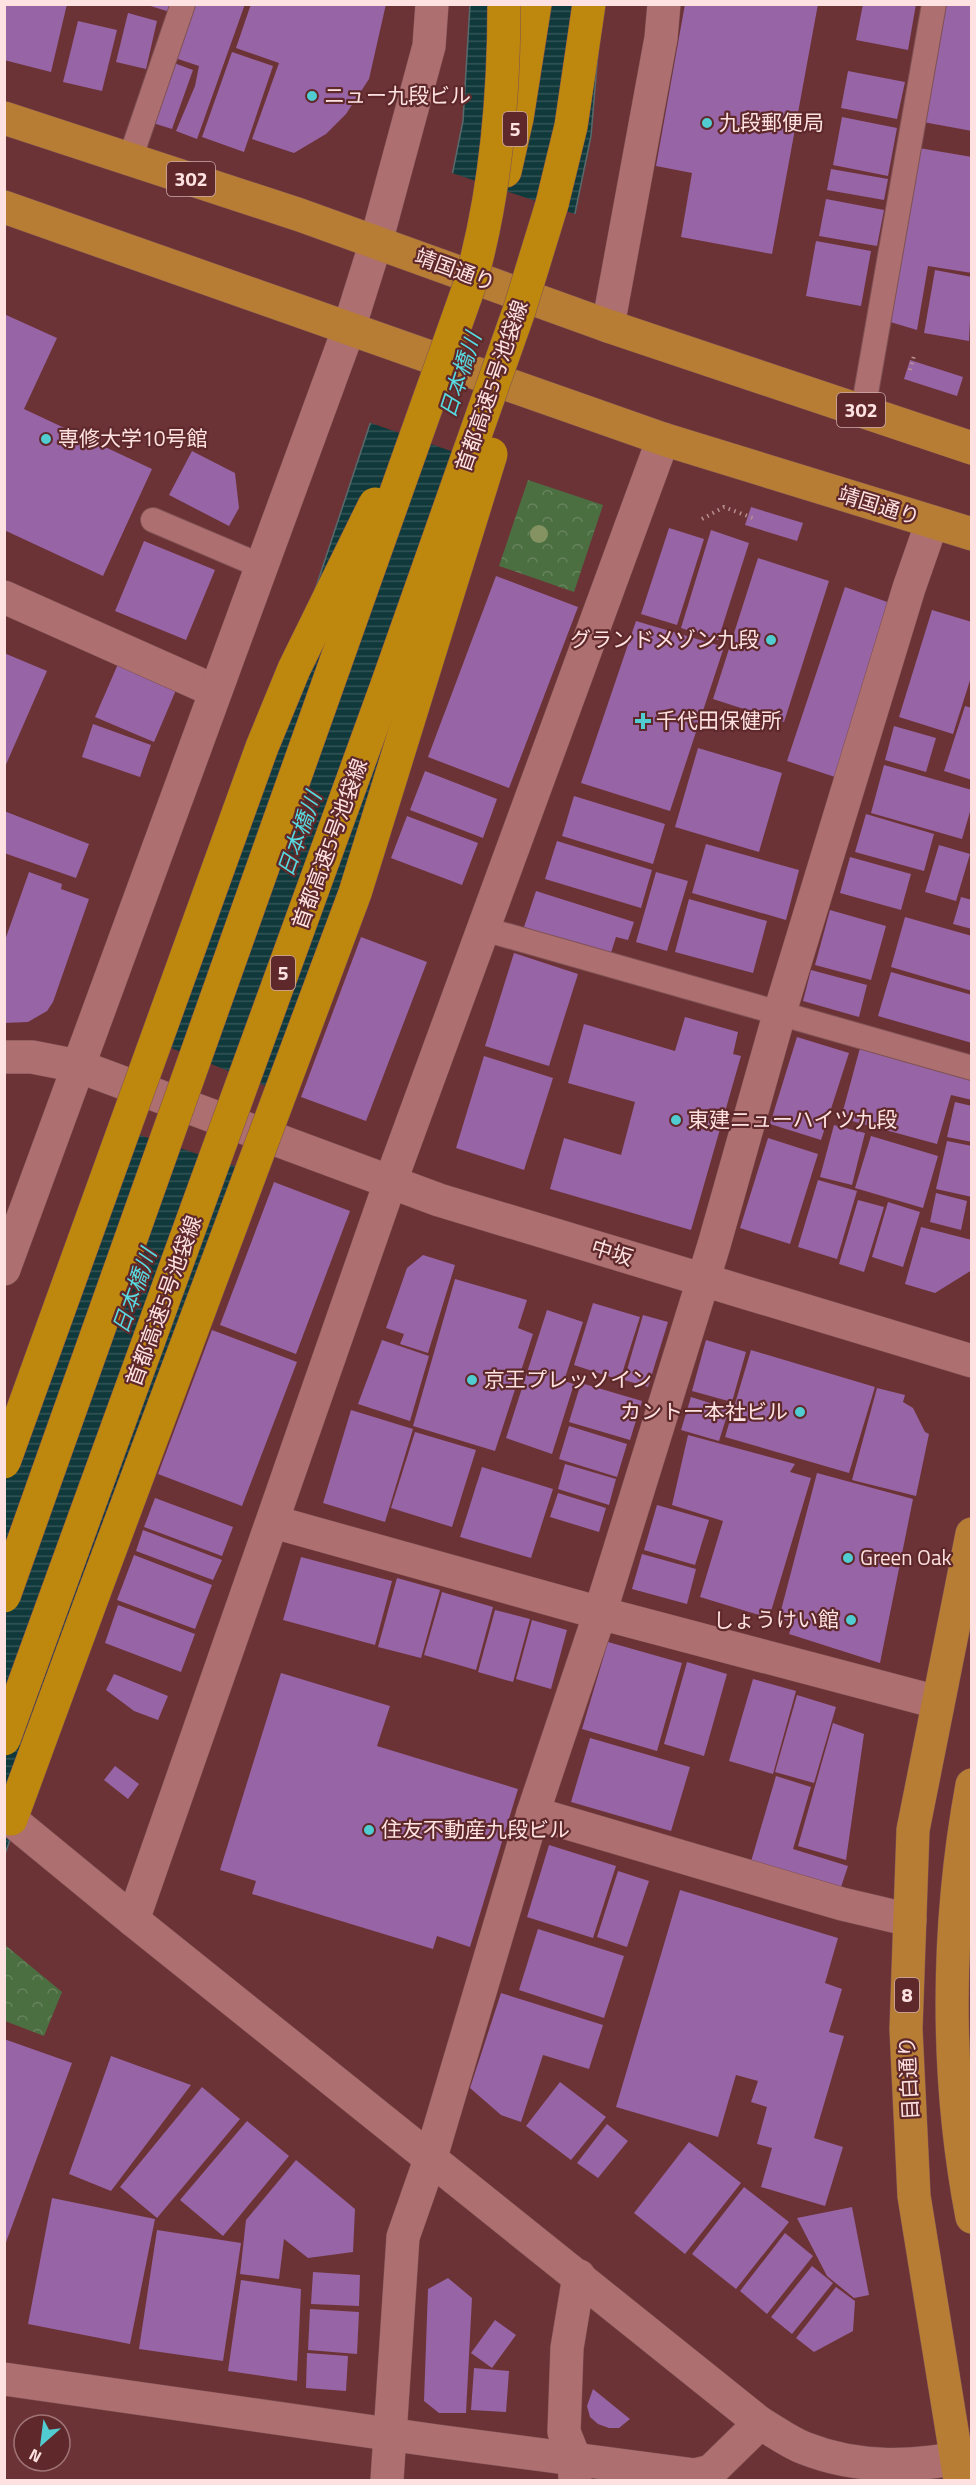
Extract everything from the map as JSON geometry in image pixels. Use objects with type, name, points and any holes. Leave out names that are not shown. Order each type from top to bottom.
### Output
[{"type":"highway","name":"5","points":[[480,250],[492,186],[500,112],[504,4]]},
{"type":"highway","name":"5","points":[[4,1596],[459,319],[501,184],[517,118],[535,4]]},
{"type":"highway","name":"首都高速5号池袋線","points":[[4,1739],[387,685],[520,308],[552,204],[573,115],[589,4]]},
{"type":"highway","points":[[12,1820],[355,893],[516,373],[532,310],[552,204]]},
{"type":"highway","points":[[4,1462],[262,747],[294,669],[373,507],[459,319]]},
{"type":"main road","name":"靖国通り","points":[[4,118],[407,252],[596,321],[972,448]]},
{"type":"main road","name":"靖国通り","points":[[4,207],[663,439],[972,534]]},
{"type":"main road","name":"目白通り","points":[[963,2465],[914,2196],[906,2029],[913,1830],[972,1534]]},
{"type":"main road","name":"目白通り","points":[[972,1785],[965,1824],[955,1934],[951,2049],[972,2217]]},
{"type":"street","points":[[4,1269],[349,328],[376,242],[429,46],[432,4]]},
{"type":"street","points":[[596,321],[662,38],[664,4]]},
{"type":"street","points":[[133,1920],[274,1522],[390,1184],[663,439]]},
{"type":"street","points":[[387,2481],[403,2237],[431,2157],[533,1814],[600,1613],[702,1281],[780,1015],[932,522]]},
{"type":"street","points":[[4,597],[215,691]]},
{"type":"street","name":"中坂","points":[[4,1057],[32,1057],[78,1066],[390,1184],[702,1281],[972,1361]]},
{"type":"street","points":[[274,1522],[600,1613],[937,1702]]},
{"type":"street","points":[[533,1814],[842,1904],[910,1920]]},
{"type":"street","points":[[12,1820],[133,1920],[760,2423],[802,2448],[852,2461],[881,2466],[963,2465]]},
{"type":"street","points":[[574,2469],[564,2432],[566,2359],[579,2276]]},
{"type":"street","points":[[4,2379],[390,2434],[574,2469],[695,2475],[711,2471],[760,2423]]},
{"type":"lane","points":[[130,159],[183,4]]},
{"type":"lane","points":[[863,410],[934,4]]},
{"type":"lane","points":[[153,520],[261,567]]},
{"type":"lane","points":[[484,929],[972,1068]]},
{"type":"path","points":[[910,370],[914,356]]},
{"type":"path","points":[[702,519],[724,507],[753,518]]},
{"type":"green space","points":[[528,480],[603,505],[574,592],[499,566]]},
{"type":"green space","points":[[4,1944],[62,1992],[44,2036],[5,2021]]},
{"type":"water","name":"日本橋川","points":[[470,5],[602,5],[591,136],[563,271],[5,1854],[5,1449],[270,726],[370,424],[441,231],[463,121]]},
{"type":"pier","points":[[449,172],[578,215],[565,272],[502,469],[368,422],[438,230]]},
{"type":"pier","points":[[154,1041],[291,1096],[262,1175],[121,1129]]},
{"type":"building","points":[[4,4],[67,4],[51,72],[4,60]]},
{"type":"building","points":[[144,4],[171,4],[170,12]]},
{"type":"building","points":[[194,4],[245,4],[197,139],[176,131],[195,86],[199,66],[175,58]]},
{"type":"building","name":"ニュー九段ビル","points":[[251,4],[386,4],[369,79],[346,114],[326,134],[294,153],[252,139],[279,63],[236,48]]},
{"type":"building","points":[[685,4],[818,4],[772,254],[681,237],[692,173],[656,166]]},
{"type":"building","points":[[863,4],[916,4],[908,50],[856,40]]},
{"type":"building","points":[[944,4],[972,4],[972,131],[923,122]]},
{"type":"building","points":[[128,13],[157,21],[146,69],[116,62]]},
{"type":"building","points":[[78,21],[117,30],[102,91],[63,82]]},
{"type":"building","points":[[232,52],[273,66],[244,152],[202,137]]},
{"type":"building","points":[[174,63],[193,70],[172,129],[153,123]]},
{"type":"building","points":[[848,71],[905,82],[897,119],[841,108]]},
{"type":"building","points":[[842,117],[897,128],[888,176],[833,165]]},
{"type":"building","points":[[919,148],[972,157],[972,273],[928,266],[917,330],[887,321]]},
{"type":"building","points":[[831,169],[888,179],[884,200],[827,190]]},
{"type":"building","points":[[826,199],[884,210],[877,246],[819,236]]},
{"type":"building","points":[[816,241],[871,251],[861,306],[806,296]]},
{"type":"building","points":[[935,270],[972,277],[969,341],[924,333]]},
{"type":"building","name":"専修大学10号館","points":[[4,314],[57,338],[24,409],[152,469],[103,576],[4,530]]},
{"type":"building","points":[[910,360],[963,377],[957,396],[904,379]]},
{"type":"building","points":[[192,451],[235,473],[239,508],[229,526],[169,495]]},
{"type":"building","points":[[751,507],[803,523],[797,541],[745,525]]},
{"type":"building","points":[[669,528],[704,539],[677,625],[641,614]]},
{"type":"building","points":[[711,530],[749,543],[718,640],[681,628]]},
{"type":"building","points":[[144,541],[215,570],[186,640],[115,611]]},
{"type":"building","name":"グランドメゾン九段","points":[[758,558],[829,581],[784,722],[713,699]]},
{"type":"building","points":[[496,576],[578,607],[509,788],[428,757]]},
{"type":"building","points":[[845,587],[893,604],[835,777],[787,761]]},
{"type":"building","points":[[932,610],[972,622],[972,674],[953,734],[899,717]]},
{"type":"building","points":[[636,621],[724,647],[670,811],[581,783]]},
{"type":"building","points":[[4,653],[47,671],[4,769]]},
{"type":"building","points":[[118,664],[176,690],[154,742],[95,717]]},
{"type":"building","points":[[965,706],[972,708],[972,780],[944,771]]},
{"type":"building","points":[[93,724],[151,745],[140,777],[82,757]]},
{"type":"building","points":[[894,726],[936,738],[926,772],[885,760]]},
{"type":"building","points":[[698,748],[782,773],[759,852],[675,827]]},
{"type":"building","points":[[884,765],[972,790],[972,805],[962,839],[871,813]]},
{"type":"building","points":[[425,771],[497,799],[483,838],[410,810]]},
{"type":"building","points":[[574,796],[665,824],[653,864],[562,836]]},
{"type":"building","points":[[4,811],[89,844],[76,878],[4,853]]},
{"type":"building","points":[[866,814],[934,834],[924,871],[855,852]]},
{"type":"building","points":[[407,816],[478,843],[462,885],[391,858]]},
{"type":"building","points":[[557,841],[652,870],[641,908],[545,879]]},
{"type":"building","points":[[706,844],[799,870],[786,920],[692,893]]},
{"type":"building","points":[[939,845],[970,854],[956,901],[925,892]]},
{"type":"building","points":[[850,857],[911,874],[901,910],[840,893]]},
{"type":"building","points":[[29,872],[62,884],[61,889],[89,899],[53,1002],[47,1011],[28,1022],[4,1023],[4,943]]},
{"type":"building","points":[[656,872],[688,881],[667,951],[636,942]]},
{"type":"building","points":[[536,891],[634,922],[628,940],[616,937],[610,956],[524,927]]},
{"type":"building","points":[[961,897],[972,900],[972,929],[953,924]]},
{"type":"building","points":[[689,899],[767,921],[753,973],[675,952]]},
{"type":"building","points":[[830,910],[886,926],[871,980],[815,965]]},
{"type":"building","points":[[905,917],[972,936],[972,991],[891,967]]},
{"type":"building","points":[[361,937],[427,962],[366,1121],[301,1097]]},
{"type":"building","points":[[514,953],[578,974],[549,1066],[485,1046]]},
{"type":"building","points":[[811,970],[867,985],[859,1017],[803,1001]]},
{"type":"building","points":[[891,972],[972,995],[972,1043],[878,1016]]},
{"type":"building","name":"東建ニューハイツ九段","points":[[685,1017],[738,1032],[733,1054],[741,1056],[691,1230],[550,1189],[564,1138],[621,1155],[635,1102],[568,1083],[584,1024],[675,1051]]},
{"type":"building","points":[[797,1037],[849,1053],[821,1140],[770,1124]]},
{"type":"building","points":[[860,1048],[972,1077],[972,1100],[951,1095],[937,1144],[841,1118]]},
{"type":"building","points":[[484,1056],[553,1078],[524,1170],[456,1148]]},
{"type":"building","points":[[955,1102],[972,1106],[972,1142],[947,1137]]},
{"type":"building","points":[[834,1125],[865,1133],[852,1185],[820,1177]]},
{"type":"building","points":[[871,1136],[938,1156],[923,1208],[855,1188]]},
{"type":"building","points":[[768,1138],[818,1154],[790,1244],[740,1228]]},
{"type":"building","points":[[947,1141],[972,1146],[972,1197],[936,1189]]},
{"type":"building","points":[[818,1180],[857,1191],[837,1259],[798,1247]]},
{"type":"building","points":[[274,1182],[350,1211],[296,1354],[220,1325]]},
{"type":"building","points":[[936,1193],[967,1201],[961,1230],[930,1222]]},
{"type":"building","points":[[858,1200],[884,1207],[864,1272],[839,1264]]},
{"type":"building","points":[[888,1202],[920,1212],[903,1267],[872,1257]]},
{"type":"building","points":[[921,1227],[972,1240],[972,1270],[935,1293],[905,1284]]},
{"type":"building","points":[[423,1255],[455,1265],[428,1353],[400,1344],[404,1334],[386,1328],[407,1268]]},
{"type":"building","name":"京王プレッソイン","points":[[455,1279],[527,1300],[518,1328],[533,1334],[495,1451],[413,1426]]},
{"type":"building","points":[[593,1303],[640,1317],[620,1380],[574,1365]]},
{"type":"building","points":[[547,1310],[583,1322],[564,1381],[574,1384],[552,1454],[506,1438]]},
{"type":"building","points":[[643,1315],[668,1322],[648,1387],[624,1380]]},
{"type":"building","points":[[212,1330],[297,1362],[242,1506],[158,1474]]},
{"type":"building","points":[[382,1340],[429,1356],[410,1421],[358,1404]]},
{"type":"building","points":[[706,1340],[746,1352],[732,1402],[692,1391]]},
{"type":"building","name":"カントー本社ビル","points":[[751,1350],[875,1387],[849,1473],[725,1437]]},
{"type":"building","points":[[581,1383],[642,1401],[630,1440],[569,1422]]},
{"type":"building","points":[[877,1388],[905,1395],[903,1402],[913,1408],[925,1432],[929,1434],[916,1496],[852,1480]]},
{"type":"building","points":[[691,1397],[729,1409],[719,1441],[681,1430]]},
{"type":"building","points":[[351,1410],[413,1429],[385,1522],[323,1503]]},
{"type":"building","points":[[569,1426],[627,1444],[617,1477],[559,1459]]},
{"type":"building","points":[[415,1432],[476,1450],[452,1527],[391,1508]]},
{"type":"building","points":[[688,1435],[795,1464],[790,1472],[811,1478],[769,1618],[700,1597],[723,1521],[672,1505]]},
{"type":"building","points":[[565,1464],[616,1479],[609,1505],[558,1489]]},
{"type":"building","points":[[482,1467],[553,1489],[531,1558],[460,1537]]},
{"type":"building","name":"Green Oak","points":[[817,1473],[913,1499],[880,1663],[789,1634],[793,1622],[779,1618]]},
{"type":"building","points":[[558,1493],[606,1508],[599,1532],[550,1517]]},
{"type":"building","points":[[155,1498],[233,1527],[222,1556],[144,1527]]},
{"type":"building","points":[[657,1505],[709,1520],[695,1565],[644,1550]]},
{"type":"building","points":[[143,1530],[222,1560],[213,1580],[136,1551]]},
{"type":"building","points":[[642,1554],[696,1569],[687,1604],[632,1589]]},
{"type":"building","points":[[134,1555],[212,1585],[195,1629],[117,1600]]},
{"type":"building","points":[[301,1557],[392,1581],[375,1645],[283,1620]]},
{"type":"building","points":[[397,1578],[440,1590],[421,1658],[378,1647]]},
{"type":"building","points":[[442,1592],[493,1607],[476,1670],[424,1655]]},
{"type":"building","points":[[118,1605],[195,1634],[181,1672],[105,1643]]},
{"type":"building","points":[[495,1610],[530,1619],[513,1682],[478,1672]]},
{"type":"building","points":[[532,1620],[567,1630],[551,1689],[516,1679]]},
{"type":"building","points":[[608,1642],[682,1663],[657,1751],[582,1729]]},
{"type":"building","points":[[687,1662],[727,1674],[704,1756],[664,1744]]},
{"type":"building","name":"住友不動産九段ビル","points":[[281,1673],[390,1706],[377,1746],[518,1789],[470,1947],[437,1936],[433,1949],[252,1894],[256,1881],[220,1870]]},
{"type":"building","points":[[114,1674],[168,1696],[158,1720],[134,1711],[106,1690]]},
{"type":"building","points":[[753,1679],[796,1691],[773,1774],[729,1761]]},
{"type":"building","points":[[797,1695],[836,1707],[814,1783],[775,1772]]},
{"type":"building","points":[[833,1723],[864,1734],[846,1860],[798,1846]]},
{"type":"building","points":[[590,1738],[690,1767],[671,1831],[571,1802]]},
{"type":"building","points":[[115,1766],[139,1784],[128,1799],[104,1780]]},
{"type":"building","points":[[776,1776],[811,1787],[793,1849],[848,1866],[839,1893],[750,1865]]},
{"type":"building","points":[[549,1845],[616,1866],[593,1938],[527,1917]]},
{"type":"building","points":[[618,1871],[649,1881],[627,1947],[597,1937]]},
{"type":"building","points":[[680,1890],[838,1938],[825,1983],[842,1989],[829,2032],[844,2036],[814,2138],[843,2147],[825,2206],[761,2187],[772,2148],[757,2144],[767,2107],[751,2102],[758,2081],[736,2075],[718,2137],[616,2107]]},
{"type":"building","points":[[538,1929],[624,1956],[604,2018],[519,1990]]},
{"type":"building","points":[[501,1993],[603,2025],[589,2069],[543,2055],[521,2122],[501,2115],[470,2088]]},
{"type":"building","points":[[4,2039],[72,2063],[5,2245],[4,2245]]},
{"type":"building","points":[[111,2056],[191,2085],[111,2191],[69,2174]]},
{"type":"building","points":[[560,2082],[606,2117],[571,2160],[526,2126]]},
{"type":"building","points":[[202,2087],[240,2119],[157,2218],[120,2187]]},
{"type":"building","points":[[247,2121],[289,2156],[223,2236],[180,2200]]},
{"type":"building","points":[[607,2124],[628,2141],[598,2178],[577,2163]]},
{"type":"building","points":[[689,2142],[741,2183],[685,2254],[634,2213]]},
{"type":"building","points":[[296,2160],[355,2209],[353,2252],[308,2258],[284,2239],[279,2279],[240,2274],[246,2220]]},
{"type":"building","points":[[744,2187],[789,2222],[736,2289],[692,2254]]},
{"type":"building","points":[[52,2198],[155,2219],[130,2344],[28,2324]]},
{"type":"building","points":[[852,2207],[869,2295],[854,2298],[827,2276],[797,2218]]},
{"type":"building","points":[[157,2230],[241,2243],[223,2361],[139,2349]]},
{"type":"building","points":[[785,2233],[813,2256],[767,2314],[740,2291]]},
{"type":"building","points":[[812,2266],[833,2283],[792,2334],[771,2317]]},
{"type":"building","points":[[313,2272],[360,2275],[359,2306],[311,2304]]},
{"type":"building","points":[[448,2278],[472,2298],[466,2413],[439,2413],[424,2401],[428,2289]]},
{"type":"building","points":[[241,2280],[301,2289],[297,2381],[228,2371]]},
{"type":"building","points":[[836,2287],[855,2301],[853,2331],[814,2352],[796,2338]]},
{"type":"building","points":[[310,2309],[359,2312],[357,2354],[308,2350]]},
{"type":"building","points":[[495,2320],[516,2335],[492,2368],[471,2353]]},
{"type":"building","points":[[307,2353],[348,2356],[346,2391],[306,2388]]},
{"type":"building","points":[[474,2368],[509,2371],[506,2412],[471,2410]]},
{"type":"building","points":[[593,2389],[630,2419],[619,2428],[609,2428],[598,2424],[590,2417],[587,2406]]},
{"type":"place","name":"ニュー九段ビル","points":[[312,96]]},
{"type":"place","name":"九段郵便局","points":[[707,123]]},
{"type":"place","name":"専修大学10号館","points":[[46,439]]},
{"type":"place","name":"グランドメゾン九段","points":[[771,640]]},
{"type":"place","name":"千代田保健所","points":[[643,721]]},
{"type":"place","name":"東建ニューハイツ九段","points":[[676,1120]]},
{"type":"place","name":"京王プレッソイン","points":[[472,1380]]},
{"type":"place","name":"カントー本社ビル","points":[[800,1412]]},
{"type":"place","name":"Green Oak","points":[[848,1558]]},
{"type":"place","name":"しょうけい館","points":[[851,1620]]},
{"type":"place","name":"住友不動産九段ビル","points":[[369,1830]]}]
